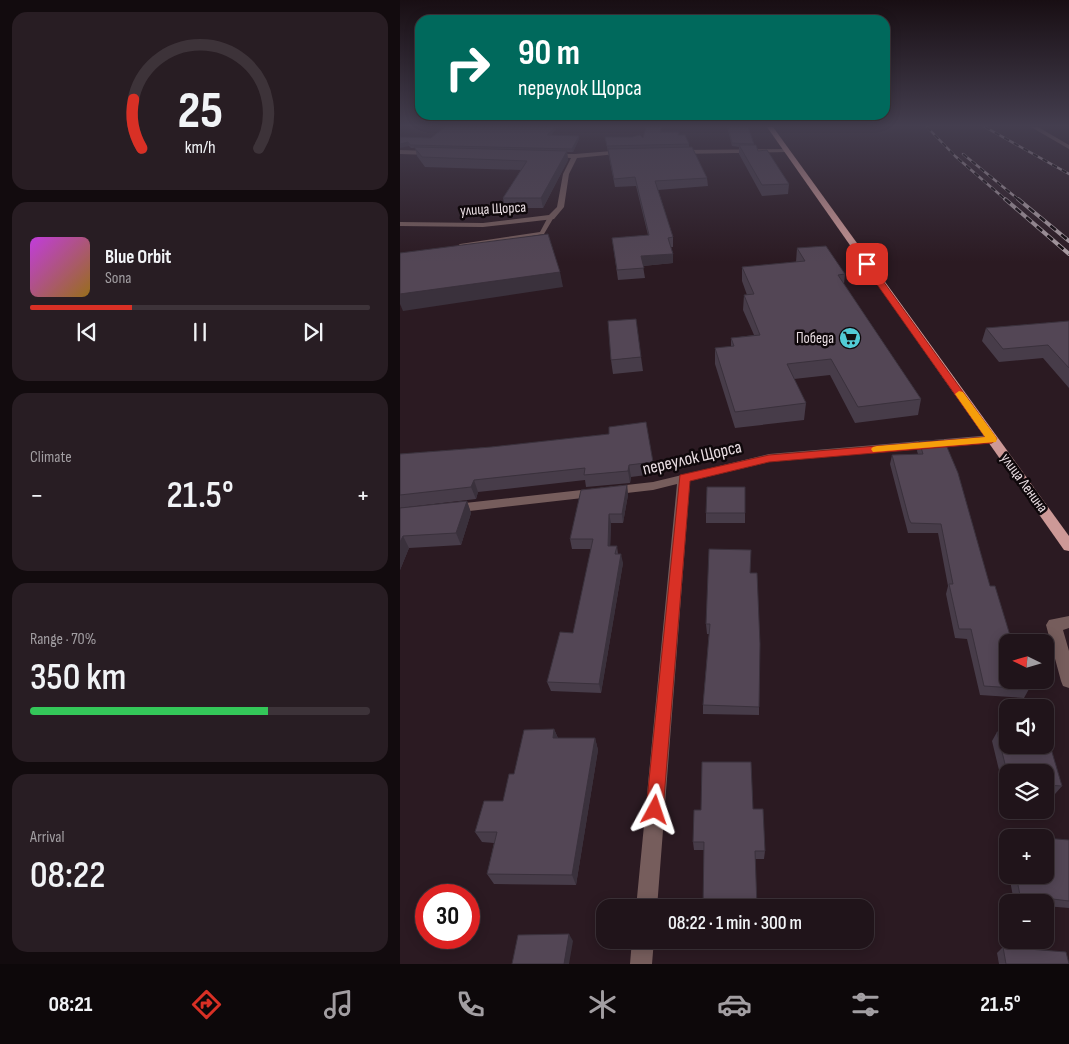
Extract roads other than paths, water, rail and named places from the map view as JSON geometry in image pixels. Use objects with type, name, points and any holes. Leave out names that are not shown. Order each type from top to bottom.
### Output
[{"type":"main road","name":"улица Ленина","points":[[801,172],[1069,546]]},
{"type":"street","name":"улица Щорса","points":[[400,224],[483,225],[551,217],[560,207],[567,172]]},
{"type":"street","name":"переулок Щорса","points":[[439,510],[653,486],[769,458],[992,439]]},
{"type":"street","points":[[647,899],[684,478]]},
{"type":"street","points":[[1069,622],[1054,625],[1069,681]]},
{"type":"street","points":[[641,964],[642,949]]},
{"type":"lane","points":[[454,247],[542,233],[551,217]]},
{"type":"railway","points":[[974,172],[1006,200]]},
{"type":"railway","points":[[985,172],[1019,200]]},
{"type":"railway","points":[[1065,172],[1069,174]]},
{"type":"railway","points":[[1005,199],[1069,254]]},
{"type":"railway","points":[[1018,199],[1069,241]]},
{"type":"place","name":"Победа","points":[[850,338]]}]
